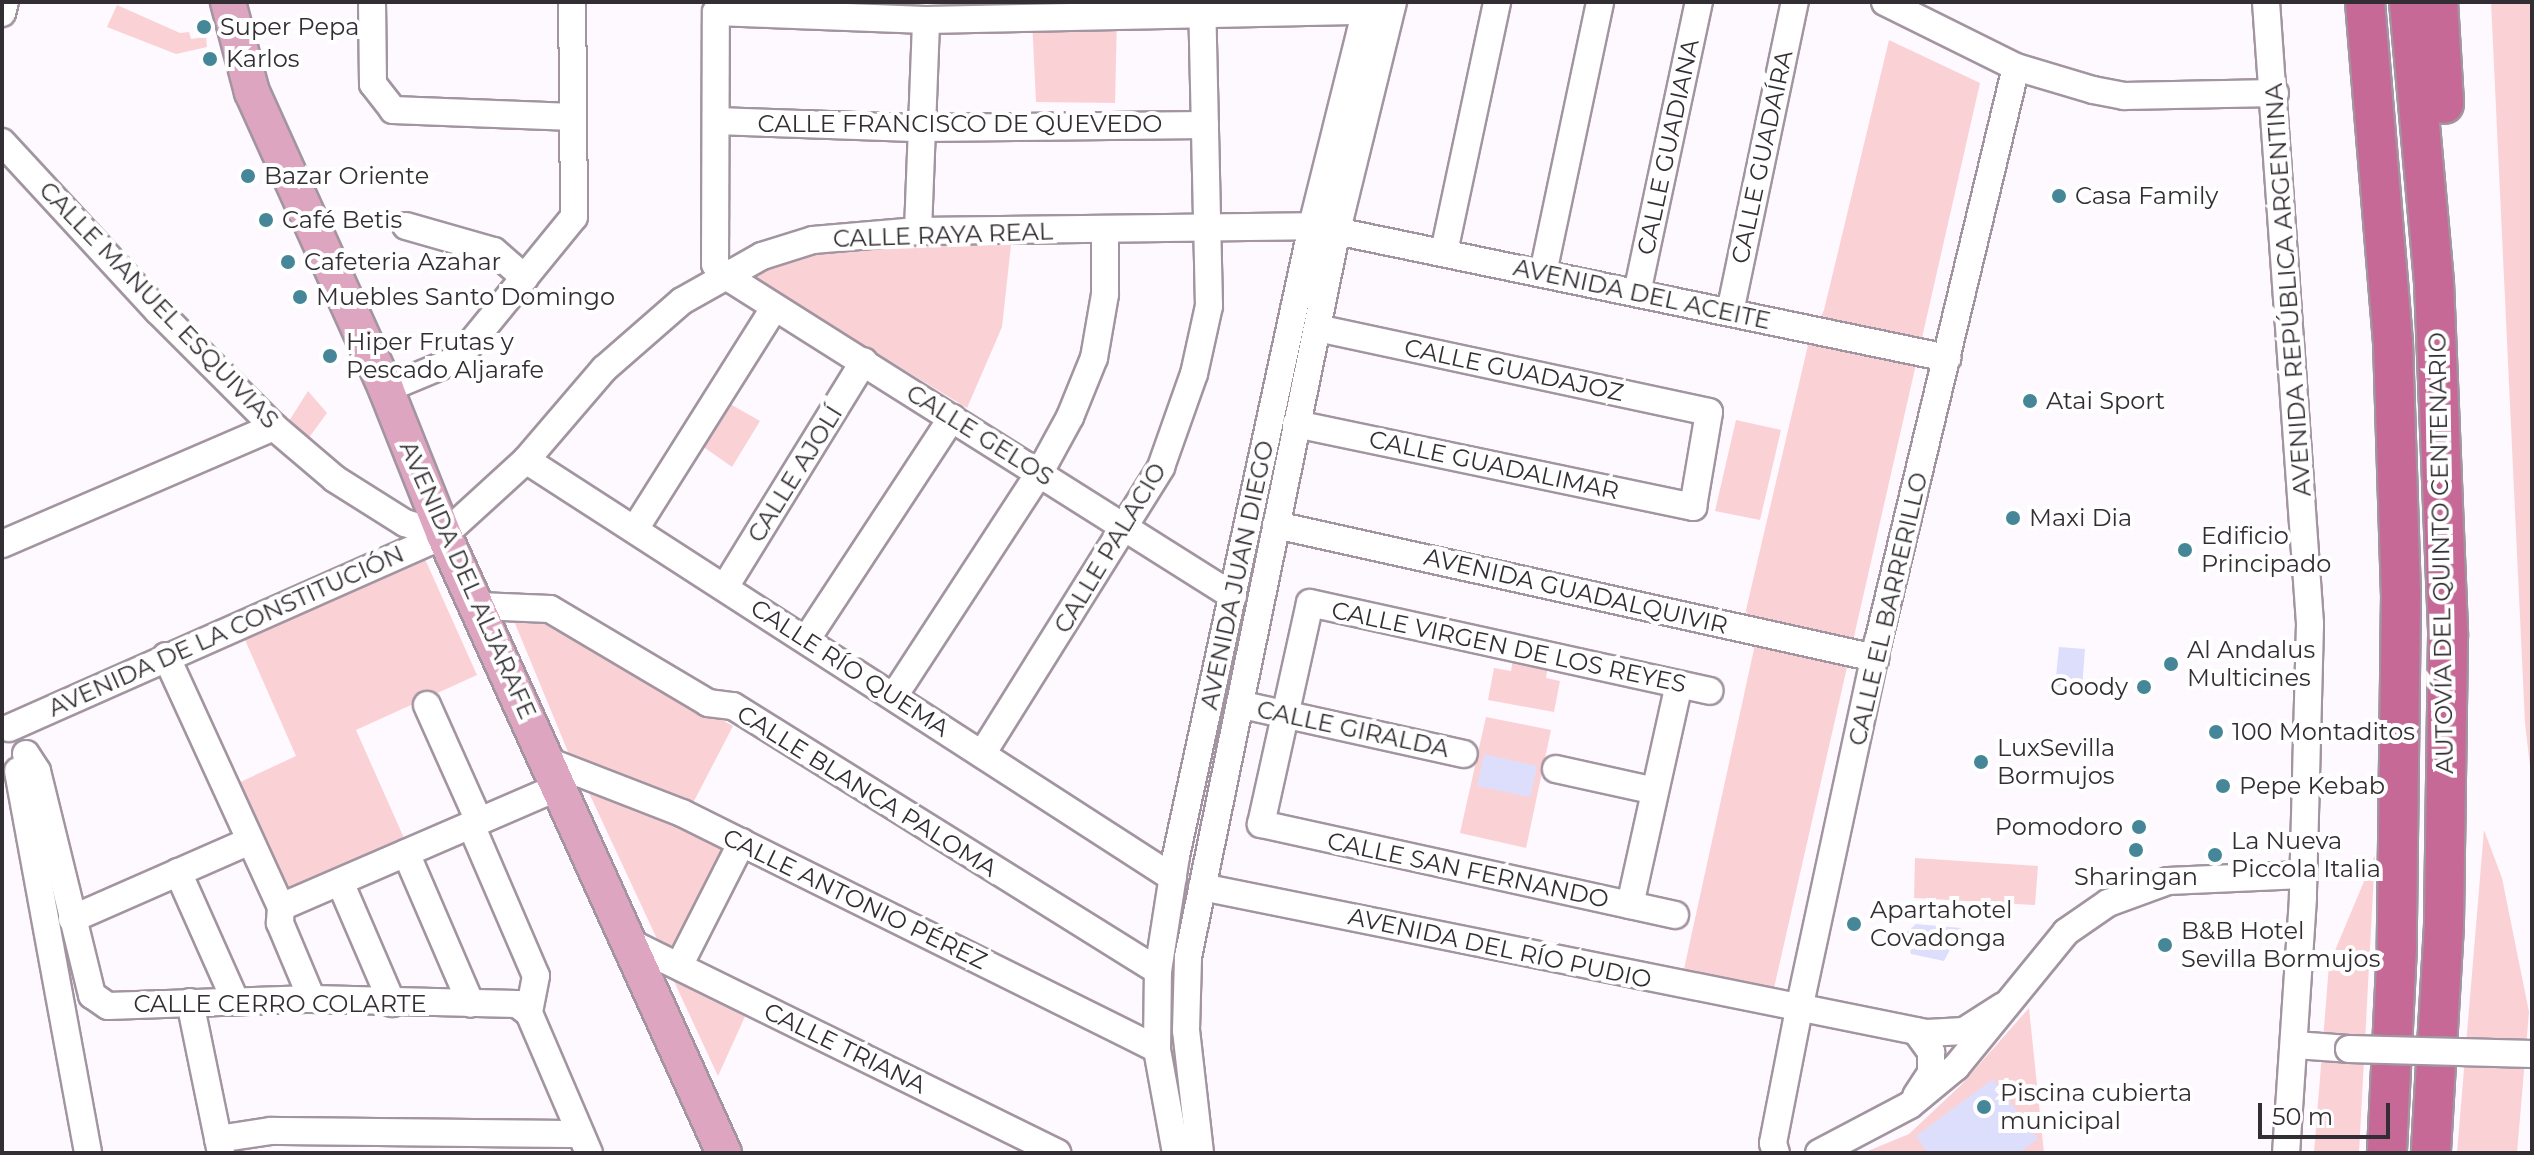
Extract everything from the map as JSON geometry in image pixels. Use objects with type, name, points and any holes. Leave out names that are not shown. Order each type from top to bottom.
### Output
[{"type":"highway","name":"AUTOVÍA DEL QUINTO CENTENARIO","points":[[2365,2],[2393,342],[2401,595],[2397,946],[2387,1153]]},
{"type":"highway","name":"AUTOVÍA DEL QUINTO CENTENARIO","points":[[2409,2],[2434,282],[2448,651],[2444,925],[2431,1153]]},
{"type":"highway","points":[[2434,282],[2448,199],[2438,2]]},
{"type":"main road","name":"AVENIDA DEL ALJARAFE","points":[[228,2],[252,92],[386,389],[444,535],[633,944],[724,1153]]},
{"type":"street","points":[[2,13],[5,2]]},
{"type":"street","points":[[372,2],[373,84],[393,110],[573,117]]},
{"type":"street","points":[[386,389],[458,359],[574,217],[572,2]]},
{"type":"street","name":"AVENIDA JUAN DIEGO","points":[[1176,1153],[1157,1049],[1158,971],[1173,878],[1233,596],[1325,228],[1393,2]]},
{"type":"street","points":[[1444,252],[1497,2]]},
{"type":"street","points":[[1543,273],[1600,2]]},
{"type":"street","name":"CALLE GUADIANA","points":[[1637,293],[1699,2]]},
{"type":"street","name":"CALLE GUADAÍRA","points":[[1730,312],[1795,2]]},
{"type":"street","points":[[1885,2],[2016,67],[2124,96],[2275,93]]},
{"type":"street","name":"AVENIDA REPÚBLICA ARGENTINA","points":[[2266,2],[2275,93],[2310,624],[2303,875],[2286,1153]]},
{"type":"street","points":[[726,276],[715,264],[716,12],[926,20],[1367,6]]},
{"type":"street","name":"AVENIDA JUAN DIEGO","points":[[1200,1153],[1186,1030],[1188,957],[1243,705],[1296,424],[1318,328],[1325,228],[1367,6]]},
{"type":"street","name":"CALLE PALACIO","points":[[982,754],[1161,467],[1194,374],[1209,306],[1202,9]]},
{"type":"street","points":[[918,231],[926,20]]},
{"type":"street","name":"CALLE EL BARRERILLO","points":[[1776,1153],[1773,1143],[1799,1009],[1875,658],[2016,67]]},
{"type":"street","name":"CALLE FRANCISCO DE QUEVEDO","points":[[716,121],[921,128],[1205,125]]},
{"type":"street","name":"CALLE MANUEL ESQUIVIAS","points":[[2,142],[158,311],[274,427],[335,479],[405,523],[444,535]]},
{"type":"street","points":[[406,226],[494,251],[525,278]]},
{"type":"street","name":"CALLE RAYA REAL","points":[[444,535],[526,460],[642,334],[682,301],[762,256],[813,240],[918,231],[1325,228]]},
{"type":"street","name":"AVENIDA DEL ACEITE","points":[[1325,228],[1947,358]]},
{"type":"street","points":[[894,696],[1040,472],[1094,358],[1105,294],[1105,230]]},
{"type":"street","name":"CALLE GELOS","points":[[726,276],[1233,596]]},
{"type":"street","points":[[635,529],[774,308]]},
{"type":"street","name":"CALLE GUADAJOZ","points":[[1318,328],[1709,412],[1693,507]]},
{"type":"street","name":"CALLE AJOLÍ","points":[[725,587],[864,361]]},
{"type":"street","points":[[806,640],[952,418]]},
{"type":"street","name":"CALLE GUADALIMAR","points":[[1296,424],[1693,507]]},
{"type":"street","points":[[2,544],[274,427]]},
{"type":"street","name":"CALLE RÍO QUEMA","points":[[526,460],[1173,878]]},
{"type":"street","name":"AVENIDA GUADALQUIVIR","points":[[1276,525],[1875,658]]},
{"type":"street","name":"AVENIDA DE LA CONSTITUCIÓN","points":[[6,727],[444,535]]},
{"type":"street","name":"CALLE VIRGEN DE LOS REYES","points":[[1285,714],[1310,603],[1709,691]]},
{"type":"street","name":"CALLE BLANCA PALOMA","points":[[479,606],[550,609],[708,703],[733,706],[1158,971]]},
{"type":"street","points":[[166,656],[281,907],[280,923],[312,999]]},
{"type":"street","points":[[1630,905],[1679,684]]},
{"type":"street","points":[[190,1002],[219,1146],[271,1131],[585,1144],[529,1013],[536,976],[427,705]]},
{"type":"street","name":"CALLE GIRALDA","points":[[1243,705],[1464,754]]},
{"type":"street","name":"CALLE SAN FERNANDO","points":[[1285,714],[1261,824],[1675,915]]},
{"type":"street","points":[[6,727],[20,736],[9,776],[34,861],[88,1153]]},
{"type":"street","points":[[1556,769],[1655,791]]},
{"type":"street","name":"CALLE CERRO COLARTE","points":[[9,776],[37,771],[92,995],[108,1006],[312,999],[517,1004],[529,1013]]},
{"type":"street","points":[[281,907],[475,823],[553,774]]},
{"type":"street","name":"CALLE ANTONIO PÉREZ","points":[[553,774],[742,842],[1157,1049]]},
{"type":"street","points":[[72,919],[250,841]]},
{"type":"street","points":[[679,966],[742,842]]},
{"type":"street","points":[[406,853],[471,1004]]},
{"type":"street","points":[[178,872],[235,1000]]},
{"type":"street","points":[[1819,1153],[1910,1105],[1956,1067],[2066,932],[2108,903],[2168,881],[2303,875]]},
{"type":"street","points":[[340,882],[392,1003]]},
{"type":"street","name":"AVENIDA DEL RÍO PUDIO","points":[[1202,887],[1916,1031],[1964,1031],[2003,1006]]},
{"type":"street","name":"CALLE TRIANA","points":[[633,944],[1057,1153]]},
{"type":"street","points":[[1910,1105],[1931,1073],[1931,1052],[1916,1031]]},
{"type":"street","points":[[2295,1045],[2532,1054]]},
{"type":"shaded area","points":[[2491,2],[2532,2],[2532,784],[2525,723]]},
{"type":"shaded area","points":[[117,5],[180,33],[189,32],[191,39],[206,37],[207,47],[176,54],[107,27]]},
{"type":"shaded area","points":[[1117,18],[1115,103],[1036,102],[1032,19]]},
{"type":"shaded area","points":[[1889,40],[1980,83],[1774,988],[1684,969],[1754,649],[1746,610],[1808,345],[1824,310]]},
{"type":"shaded area","points":[[1011,245],[1002,327],[967,408],[739,269],[838,247]]},
{"type":"shaded area","points":[[308,391],[327,413],[308,439],[289,421]]},
{"type":"shaded area","points":[[725,401],[760,421],[732,467],[698,443]]},
{"type":"shaded area","points":[[1736,420],[1781,430],[1760,520],[1715,511]]},
{"type":"shaded area","points":[[425,559],[477,675],[356,730],[404,838],[284,893],[236,784],[296,756],[245,640]]},
{"type":"shaded area","points":[[539,617],[733,726],[692,805],[573,764],[514,621]]},
{"type":"shaded area","points":[[1513,658],[1548,664],[1546,678],[1560,681],[1554,712],[1488,700],[1494,668],[1511,671]]},
{"type":"shaded area","points":[[1486,717],[1551,730],[1526,848],[1460,833]]},
{"type":"shaded area","points":[[589,793],[727,844],[674,949],[657,939]]},
{"type":"shaded area","points":[[2484,830],[2502,878],[2529,1012],[2517,1153],[2457,1153]]},
{"type":"shaded area","points":[[2375,855],[2359,1153],[2314,1153],[2329,965]]},
{"type":"shaded area","points":[[1915,858],[2038,866],[2035,905],[1914,898]]},
{"type":"shaded area","points":[[671,975],[747,1012],[718,1076]]},
{"type":"shaded area","points":[[2029,1008],[2044,1153],[1863,1153],[1909,1134],[1961,1085]]},
{"type":"water","points":[[2059,647],[2085,649],[2082,688],[2055,686]]},
{"type":"water","points":[[1484,754],[1537,766],[1530,797],[1477,786]]},
{"type":"water","points":[[1916,924],[1961,928],[1944,961],[1911,954],[1906,933]]},
{"type":"water","name":"Piscina cubierta municipal","points":[[1993,1079],[2038,1139],[2019,1153],[1928,1153],[1916,1136]]},
{"type":"place","name":"Super Pepa","points":[[204,27]]},
{"type":"place","name":"Karlos","points":[[210,59]]},
{"type":"place","name":"Bazar Oriente","points":[[248,176]]},
{"type":"place","name":"Casa Family","points":[[2059,196]]},
{"type":"place","name":"Café Betis","points":[[266,220]]},
{"type":"place","name":"Cafeteria Azahar","points":[[288,262]]},
{"type":"place","name":"Muebles Santo Domingo","points":[[300,297]]},
{"type":"place","name":"Hiper Frutas y Pescado Aljarafe","points":[[330,356]]},
{"type":"place","name":"Atai Sport","points":[[2030,401]]},
{"type":"place","name":"Maxi Dia","points":[[2013,518]]},
{"type":"place","name":"Edificio Principado","points":[[2185,550]]},
{"type":"place","name":"Al Andalus Multicines","points":[[2171,664]]},
{"type":"place","name":"Goody","points":[[2144,687]]},
{"type":"place","name":"100 Montaditos","points":[[2216,732]]},
{"type":"place","name":"LuxSevilla Bormujos","points":[[1981,762]]},
{"type":"place","name":"Pepe Kebab","points":[[2223,786]]},
{"type":"place","name":"Pomodoro","points":[[2139,827]]},
{"type":"place","name":"Sharingan","points":[[2136,850]]},
{"type":"place","name":"La Nueva Piccola Italia","points":[[2215,855]]},
{"type":"place","name":"Apartahotel Covadonga","points":[[1854,924]]},
{"type":"place","name":"B&B Hotel Sevilla Bormujos","points":[[2165,945]]},
{"type":"place","name":"Piscina cubierta municipal","points":[[1984,1107]]}]
